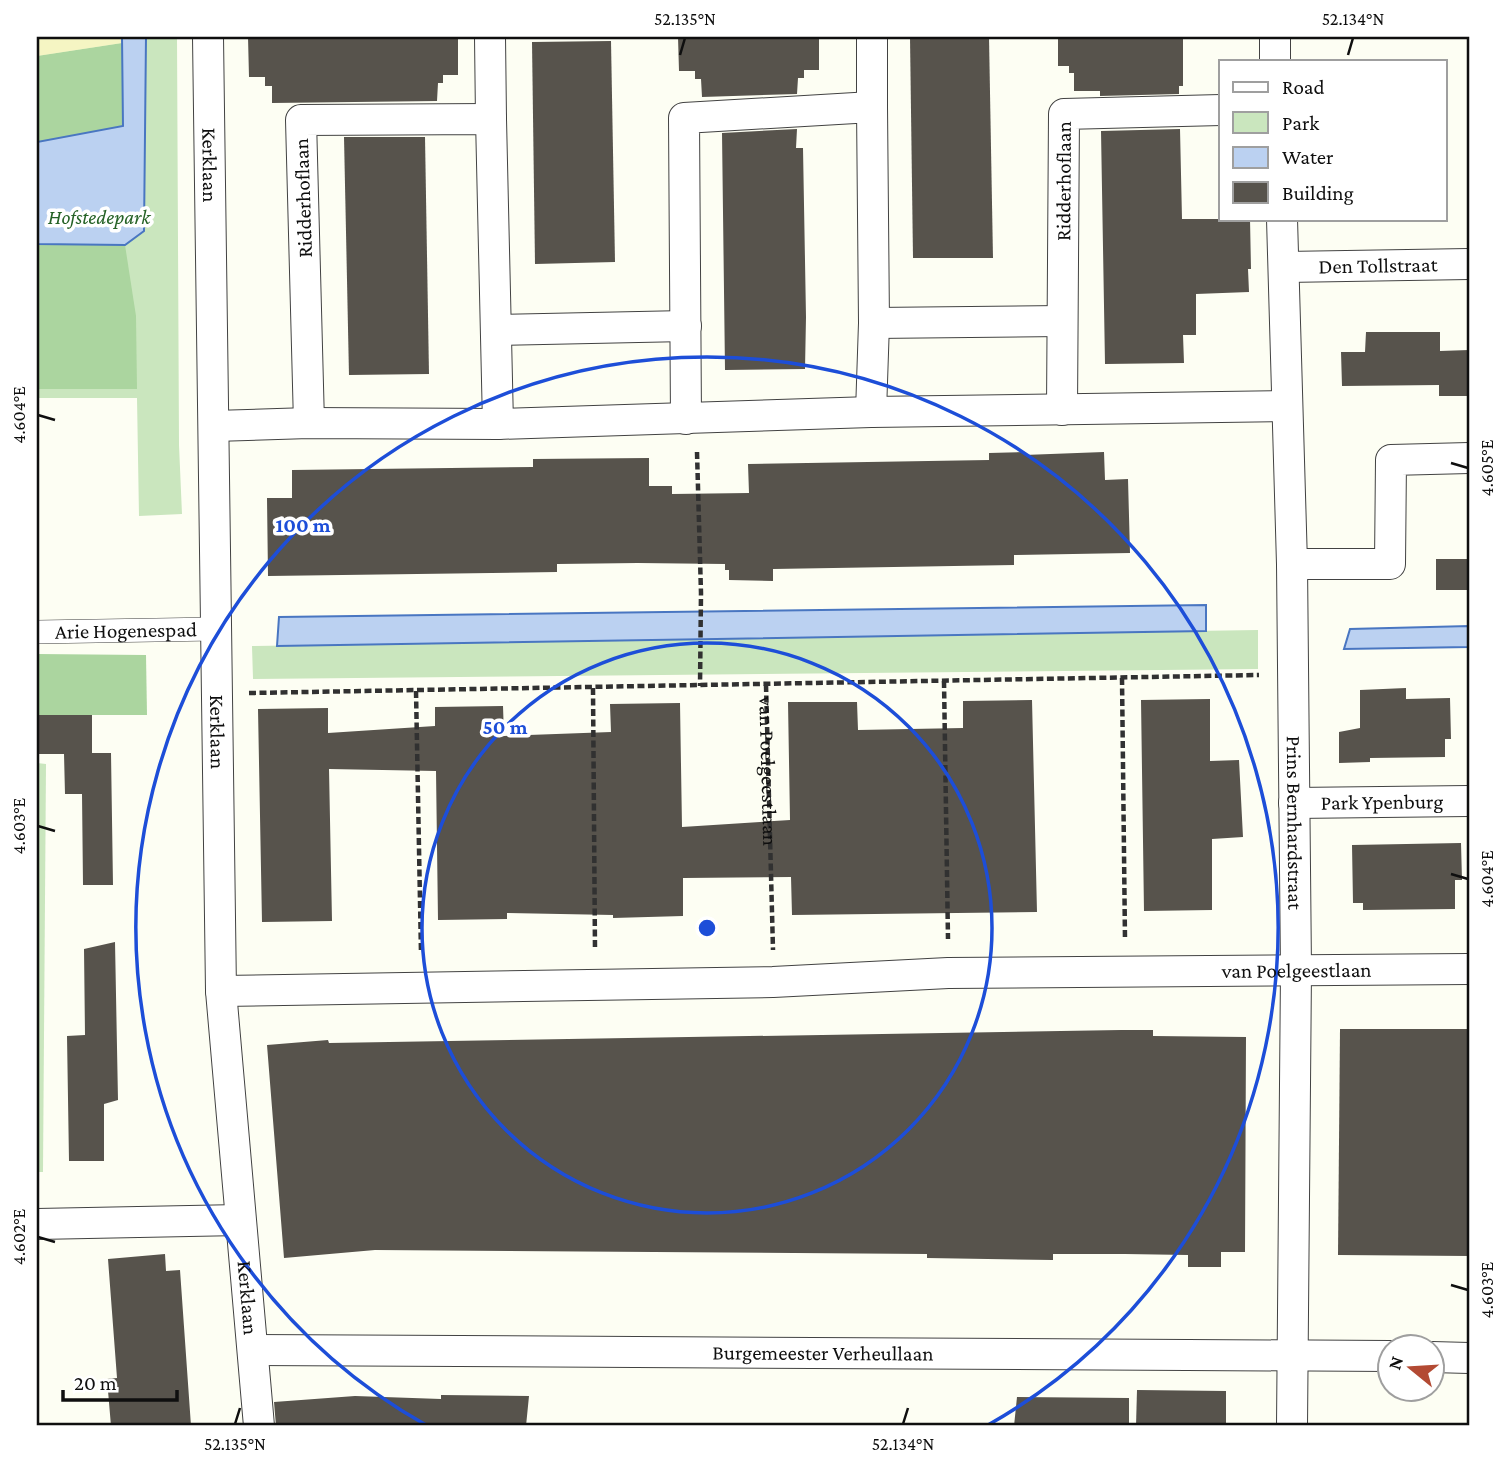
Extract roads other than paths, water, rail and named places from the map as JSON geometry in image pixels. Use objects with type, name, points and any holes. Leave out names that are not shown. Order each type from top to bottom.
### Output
[{"type":"street","name":"Kerklaan","points":[[208,37],[221,991],[259,1426]]},
{"type":"street","points":[[490,37],[498,424]]},
{"type":"street","points":[[871,412],[874,323],[872,37]]},
{"type":"street","points":[[1275,37],[1275,60]]},
{"type":"street","points":[[691,419],[686,326],[684,118],[872,107]]},
{"type":"street","name":"Ridderhoflaan","points":[[1062,410],[1064,114],[1219,110]]},
{"type":"street","name":"Ridderhoflaan","points":[[309,423],[301,120],[491,119]]},
{"type":"street","name":"Prins Bernhardstraat","points":[[1282,220],[1292,564],[1296,971],[1292,1426]]},
{"type":"street","name":"Den Tollstraat","points":[[1285,267],[1469,264]]},
{"type":"street","points":[[874,323],[1062,321]]},
{"type":"street","points":[[496,330],[686,326]]},
{"type":"street","points":[[214,426],[309,423],[498,424],[871,412],[1287,406]]},
{"type":"street","points":[[1292,564],[1390,564],[1391,460],[1469,458]]},
{"type":"street","name":"Arie Hogenespad","points":[[37,632],[215,629]]},
{"type":"street","name":"Park Ypenburg","points":[[1294,803],[1469,801]]},
{"type":"street","name":"van Poelgeestlaan","points":[[221,991],[773,982],[948,973],[1469,969]]},
{"type":"street","points":[[37,1224],[240,1220]]},
{"type":"street","name":"Burgemeester Verheullaan","points":[[254,1350],[1376,1356]]},
{"type":"street","points":[[1446,1357],[1469,1357]]},
{"type":"water","points":[[122,37],[146,37],[144,231],[125,245],[37,244],[37,142],[123,126]]},
{"type":"water","points":[[1206,605],[1206,631],[277,646],[279,617]]},
{"type":"water","points":[[1469,626],[1469,647],[1344,649],[1350,629]]},
{"type":"park label","name":"Hofstedepark","points":[[99,217]]}]
